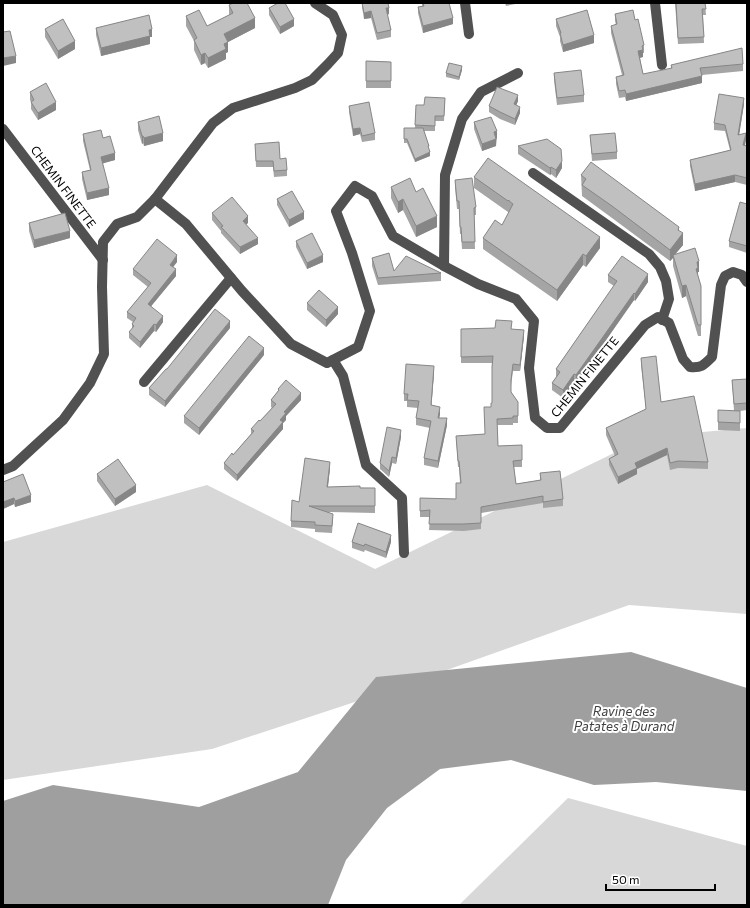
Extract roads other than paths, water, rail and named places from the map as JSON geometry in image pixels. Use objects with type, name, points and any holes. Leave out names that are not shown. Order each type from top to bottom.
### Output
[{"type":"street","name":"CHEMIN FINETTE","points":[[3,470],[13,466],[63,420],[90,383],[104,354],[102,287],[103,242],[116,224],[137,217],[155,199],[213,123],[233,108],[295,88],[312,80],[338,53],[342,35],[333,15],[315,3]]},
{"type":"street","points":[[465,3],[469,34]]},
{"type":"street","points":[[655,3],[662,65]]},
{"type":"street","points":[[444,266],[444,175],[462,119],[481,92],[518,73]]},
{"type":"street","name":"CHEMIN FINETTE","points":[[3,129],[103,260]]},
{"type":"street","points":[[533,173],[649,254],[660,267],[666,281],[669,299],[662,320],[669,323],[683,359],[690,366],[698,367],[706,363],[712,356],[721,285],[725,276],[733,272],[742,275],[747,282]]},
{"type":"street","name":"CHEMIN FINETTE","points":[[333,360],[358,347],[370,311],[352,253],[336,211],[355,186],[372,196],[393,236],[478,284],[516,299],[534,321],[528,368],[535,418],[546,428],[560,428],[645,325],[658,317],[662,320]]},
{"type":"street","points":[[155,199],[186,224],[242,291],[292,344],[327,363],[333,360],[343,376],[366,465],[402,498],[404,553]]},
{"type":"street","points":[[144,382],[231,278]]},
{"type":"water","name":"Ravine des Patates à Durand","points":[[631,652],[747,688],[747,791],[656,782],[594,785],[511,760],[440,769],[387,808],[346,860],[328,905],[3,905],[3,801],[53,785],[199,807],[298,772],[376,677]]}]
